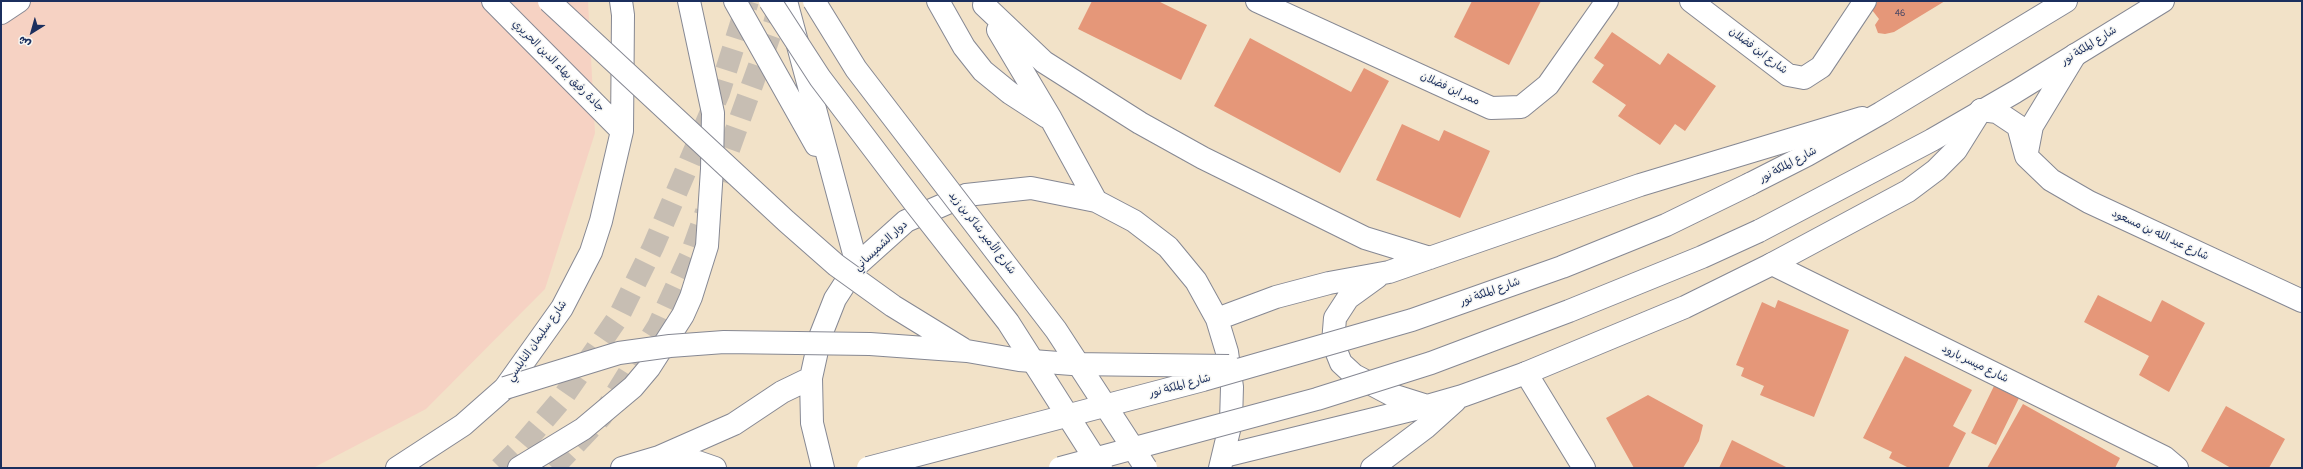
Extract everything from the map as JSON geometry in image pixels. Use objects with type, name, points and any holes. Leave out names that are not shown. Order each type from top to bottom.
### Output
[{"type":"main road","points":[[1,13],[18,1]]},
{"type":"main road","name":"جادة رفيق بهاء الدين الحريري","points":[[493,1],[622,131]]},
{"type":"main road","points":[[549,1],[780,216],[836,265],[893,306],[967,351]]},
{"type":"main road","name":"شارع سليمان النابلسي","points":[[397,468],[463,424],[505,388],[562,308],[590,252],[601,222],[622,131],[623,15],[621,1]]},
{"type":"main road","points":[[519,468],[582,429],[634,387],[649,368],[683,315],[691,296],[707,246],[712,170],[713,114],[689,1]]},
{"type":"main road","points":[[736,1],[833,176]]},
{"type":"main road","points":[[770,1],[825,84],[1008,322],[1101,468]]},
{"type":"main road","points":[[786,1],[857,265]]},
{"type":"main road","name":"شارع الأمير شاكر بن زيد","points":[[814,1],[856,69],[1056,330],[1146,468]]},
{"type":"main road","points":[[938,1],[964,47],[983,71],[1010,93],[1051,119]]},
{"type":"main road","name":"ممر ابن فضلان","points":[[1257,1],[1418,74],[1456,94],[1491,108],[1522,107],[1548,85],[1607,1]]},
{"type":"main road","name":"شارع ابن فضلان","points":[[1691,1],[1788,75],[1804,78],[1821,67],[1865,1]]},
{"type":"main road","name":"شارع الملكة نور","points":[[868,468],[1252,367],[1412,320],[1562,267],[1666,225],[1807,155],[1881,113],[2066,1]]},
{"type":"main road","name":"شارع الملكة نور","points":[[1060,468],[1318,399],[1431,363],[1569,311],[1702,257],[1759,231],[1932,140],[1981,110],[2015,92],[2163,1]]},
{"type":"main road","points":[[983,3],[1051,119],[1096,201]]},
{"type":"main road","points":[[983,3],[1044,62],[1140,123],[1203,158],[1358,235],[1430,258]]},
{"type":"main road","points":[[2026,156],[2032,126],[2075,55]]},
{"type":"main road","points":[[1222,462],[1462,396],[1526,373],[1685,307],[1772,264],[1908,191],[1936,170],[1956,150],[1981,110],[1997,112],[2018,126],[2026,156]]},
{"type":"main road","points":[[1427,406],[1392,395],[1354,375],[1341,363],[1333,343],[1335,318],[1348,298],[1370,280],[1640,184],[1881,113]]},
{"type":"main road","name":"شارع عبد الله بن مسعود","points":[[2026,156],[2051,180],[2089,202],[2302,301]]},
{"type":"main road","name":"دوار الشميساني","points":[[823,468],[812,423],[811,378],[820,337],[835,299],[857,265],[906,221],[966,195],[1031,188],[1096,201],[1134,220],[1168,247],[1196,281],[1217,319],[1227,352],[1232,387],[1231,422],[1222,462]]},
{"type":"main road","name":"شارع ميسر بارود","points":[[1772,264],[2164,456],[2177,468]]},
{"type":"main road","points":[[1217,319],[1276,297],[1329,283],[1389,272]]},
{"type":"main road","points":[[505,388],[619,353],[670,346],[724,342],[870,344],[967,351],[1020,360],[1072,364],[1252,367]]},
{"type":"main road","points":[[1526,373],[1584,468]]},
{"type":"main road","points":[[622,468],[659,457],[734,424],[782,392],[811,378]]},
{"type":"main road","points":[[1372,468],[1425,428],[1462,396]]},
{"type":"main road","points":[[659,457],[686,458],[715,468]]},
{"type":"shaded area","points":[[1,1],[588,1],[595,133],[545,289],[426,409],[313,468],[1,468]]},
{"type":"building","points":[[1092,1],[1158,1],[1207,25],[1181,80],[1078,29]]},
{"type":"building","points":[[1472,1],[1541,1],[1509,65],[1454,37]]},
{"type":"building","points":[[1878,1],[1945,1],[1894,32],[1885,34],[1878,33],[1875,25],[1879,19],[1872,10]]},
{"type":"building","points":[[1612,32],[1660,65],[1668,53],[1716,86],[1685,131],[1675,124],[1660,145],[1618,116],[1626,105],[1592,82],[1604,65],[1594,58]]},
{"type":"building","points":[[1250,38],[1351,92],[1364,68],[1389,81],[1340,173],[1214,106]]},
{"type":"building","points":[[1402,124],[1439,141],[1444,130],[1490,151],[1460,218],[1376,180]]},
{"type":"building","points":[[2098,295],[2151,322],[2162,300],[2205,323],[2169,392],[2139,375],[2149,356],[2084,322]]},
{"type":"building","points":[[1778,300],[1849,330],[1814,417],[1760,395],[1764,386],[1741,376],[1744,368],[1736,365],[1762,302],[1775,308]]},
{"type":"building","points":[[1905,356],[1972,390],[1953,426],[1966,433],[1948,468],[1909,468],[1889,458],[1892,452],[1863,438]]},
{"type":"building","points":[[1994,386],[2019,398],[1996,445],[1971,433]]},
{"type":"building","points":[[1648,395],[1703,425],[1699,441],[1683,468],[1634,468],[1606,418]]},
{"type":"building","points":[[2023,404],[2120,458],[2115,468],[1987,468]]},
{"type":"building","points":[[2226,406],[2285,439],[2269,468],[2231,468],[2201,451]]},
{"type":"building","points":[[1732,440],[1788,468],[1719,468]]},
{"type":"tunnel","points":[[500,468],[521,447],[561,400],[619,316],[653,247],[719,93],[748,1]]},
{"type":"tunnel","points":[[718,180],[774,24],[780,1]]},
{"type":"tunnel","points":[[553,468],[602,416],[658,326],[691,254],[706,212]]}]
